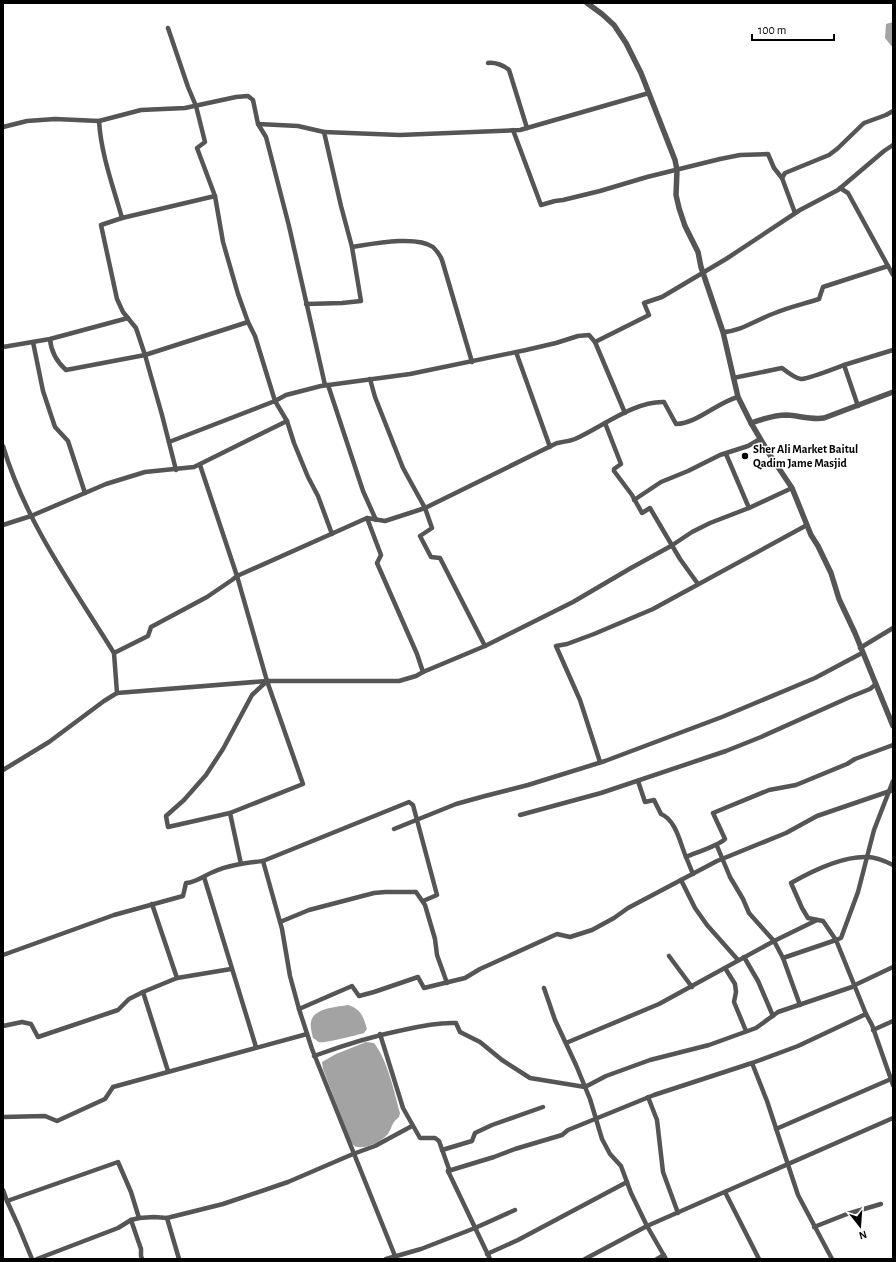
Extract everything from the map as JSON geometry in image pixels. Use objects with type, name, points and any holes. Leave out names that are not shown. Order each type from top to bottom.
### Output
[{"type":"street","points":[[587,3],[614,25],[626,43],[642,73],[675,160],[677,170],[676,195],[679,208],[685,226],[698,252],[723,332],[732,378],[738,397],[760,439],[792,488],[807,524],[831,573],[839,599],[893,726]]},
{"type":"street","points":[[168,28],[196,106],[205,142],[197,148],[215,196],[223,242],[238,294],[248,322],[255,336],[275,401],[287,421],[294,443],[308,477],[318,496],[332,534]]},
{"type":"street","points":[[488,63],[493,62],[506,67],[508,70],[527,128]]},
{"type":"street","points":[[258,124],[298,126],[324,132],[400,136],[513,130],[527,128],[649,93]]},
{"type":"street","points":[[3,126],[27,121],[55,119],[99,121],[141,110],[185,108],[236,97],[248,96],[253,100],[258,124],[266,137],[289,226],[326,385],[363,491],[376,520]]},
{"type":"street","points":[[782,178],[785,173],[829,155],[838,149],[864,123],[893,111]]},
{"type":"street","points":[[99,121],[104,157],[122,218]]},
{"type":"street","points":[[513,130],[541,205],[740,155],[768,154],[774,168],[782,178],[795,213]]},
{"type":"street","points":[[306,304],[342,303],[361,300],[352,247],[324,132]]},
{"type":"street","points":[[595,342],[649,315],[644,303],[662,297],[771,230],[795,213],[840,188],[893,145]]},
{"type":"street","points":[[840,188],[848,193],[893,275]]},
{"type":"street","points":[[176,470],[145,355],[136,328],[123,312],[117,299],[101,225],[122,218],[215,196]]},
{"type":"street","points":[[352,247],[387,242],[424,243],[432,247],[442,260],[472,362]]},
{"type":"street","points":[[723,332],[744,327],[756,320],[774,313],[819,299],[823,287],[888,266]]},
{"type":"street","points":[[3,347],[50,339],[128,318]]},
{"type":"street","points":[[50,339],[50,344],[57,362],[66,370],[145,355],[248,322]]},
{"type":"street","points":[[169,442],[275,401],[286,395],[326,385],[410,374],[472,362],[556,343],[578,336],[589,336],[595,342],[625,413]]},
{"type":"street","points":[[33,342],[43,391],[55,427],[68,441],[85,493]]},
{"type":"street","points":[[732,378],[782,368],[792,375],[802,379],[893,350]]},
{"type":"street","points":[[516,352],[550,447]]},
{"type":"street","points":[[844,365],[858,406]]},
{"type":"street","points":[[370,379],[375,397],[403,468],[425,508],[432,528],[420,536],[431,557],[440,558],[485,646]]},
{"type":"street","points":[[751,423],[781,416],[799,416],[814,420],[824,418],[893,392]]},
{"type":"street","points":[[114,653],[148,636],[151,627],[207,597],[237,576],[367,518],[385,521],[425,508],[557,443],[574,440],[625,413],[655,402],[664,402],[676,424],[684,424],[728,399],[738,397]]},
{"type":"street","points":[[3,525],[31,516],[106,484],[145,472],[176,470],[200,465],[287,421]]},
{"type":"street","points":[[605,424],[621,464],[614,469],[614,471],[642,513],[650,508],[671,546],[698,584]]},
{"type":"street","points":[[634,500],[661,482],[688,471],[720,455],[748,446],[760,439]]},
{"type":"street","points":[[3,446],[9,466],[31,516],[54,557],[114,653],[118,693]]},
{"type":"street","points":[[726,454],[749,508]]},
{"type":"street","points":[[200,465],[237,576],[267,681],[303,784],[230,813],[168,826],[166,816],[184,800],[206,775],[223,749],[252,695],[267,681]]},
{"type":"street","points":[[3,770],[49,742],[104,701],[118,693],[267,681],[399,681],[416,676],[485,646],[572,602],[710,523],[761,503],[792,488]]},
{"type":"street","points":[[367,518],[381,555],[377,563],[417,654],[423,672]]},
{"type":"street","points":[[600,762],[580,700],[556,646],[567,644],[594,634],[653,609],[807,524]]},
{"type":"street","points":[[394,828],[456,804],[528,785],[600,762],[722,717],[796,686],[861,650],[893,628]]},
{"type":"street","points":[[520,815],[601,793],[706,758],[749,742],[850,696],[870,689],[876,684]]},
{"type":"street","points":[[686,857],[711,846],[717,846],[725,839],[713,813],[769,790],[796,785],[847,764],[855,759],[893,745]]},
{"type":"street","points":[[638,781],[645,802],[654,800],[661,814],[672,823],[693,874]]},
{"type":"street","points":[[783,958],[841,938],[858,892],[874,830],[891,790],[893,781]]},
{"type":"street","points":[[298,1009],[352,986],[359,996],[418,977],[424,988],[465,978],[480,969],[557,934],[570,937],[592,930],[614,918],[628,908],[722,859],[786,834],[817,816],[891,790]]},
{"type":"street","points":[[3,955],[114,915],[183,896],[186,883],[195,882],[213,872],[241,864],[263,861],[409,802],[413,805],[437,895],[423,901]]},
{"type":"street","points":[[230,813],[241,864]]},
{"type":"street","points":[[717,846],[730,877],[743,899],[749,913],[774,941],[783,958],[800,1004]]},
{"type":"street","points":[[893,865],[867,857],[852,858],[819,869],[791,882],[808,918],[823,921],[836,940],[855,984],[893,1085]]},
{"type":"street","points":[[263,861],[280,922],[290,976],[306,1034],[395,1256]]},
{"type":"street","points":[[204,877],[256,1047]]},
{"type":"street","points":[[681,880],[695,908],[707,925],[738,960]]},
{"type":"street","points":[[280,922],[309,910],[379,892],[416,892],[423,901],[430,919],[437,955],[447,983]]},
{"type":"street","points":[[152,904],[177,978]]},
{"type":"street","points":[[566,1043],[659,1004],[692,987],[738,960],[817,920]]},
{"type":"street","points":[[669,956],[692,987]]},
{"type":"street","points":[[744,957],[758,981],[773,1016]]},
{"type":"street","points":[[314,1056],[380,1034],[420,1026],[456,1023],[460,1032],[480,1042],[502,1060],[530,1078],[585,1087],[606,1076],[650,1060],[709,1045],[756,1028],[778,1012],[838,993],[893,967]]},
{"type":"street","points":[[725,968],[735,984],[736,992],[734,1002],[746,1031]]},
{"type":"street","points":[[3,1026],[22,1022],[31,1024],[38,1037],[118,1010],[129,999],[177,978],[232,969]]},
{"type":"street","points":[[544,988],[555,1020],[585,1087],[602,1139],[610,1154],[621,1166],[647,1226],[665,1257],[657,1259]]},
{"type":"street","points":[[143,992],[168,1071]]},
{"type":"street","points":[[448,1171],[562,1135],[568,1130],[648,1097],[798,1046],[866,1014]]},
{"type":"street","points":[[873,1030],[893,1021]]},
{"type":"street","points":[[3,1117],[45,1116],[57,1121],[105,1099],[113,1087],[306,1034]]},
{"type":"street","points":[[380,1034],[403,1108],[420,1138],[435,1138],[439,1140],[448,1171],[489,1257],[627,1182]]},
{"type":"street","points":[[752,1062],[798,1195],[832,1259]]},
{"type":"street","points":[[776,1129],[891,1079]]},
{"type":"street","points":[[648,1097],[657,1120],[663,1172],[678,1213]]},
{"type":"street","points":[[442,1150],[472,1141],[475,1133],[492,1125],[543,1107]]},
{"type":"street","points":[[585,1259],[647,1226],[893,1118]]},
{"type":"street","points":[[37,1259],[118,1228],[131,1220],[154,1217],[167,1218],[223,1204],[288,1182],[375,1146],[412,1126]]},
{"type":"street","points":[[6,1201],[118,1162],[132,1192],[139,1218]]},
{"type":"street","points":[[3,1190],[6,1201],[32,1259]]},
{"type":"street","points":[[725,1192],[759,1259]]},
{"type":"street","points":[[814,1227],[847,1214],[881,1204]]},
{"type":"street","points":[[388,1259],[421,1249],[475,1228],[515,1210]]},
{"type":"street","points":[[167,1218],[179,1259]]},
{"type":"street","points":[[131,1220],[141,1249],[142,1259]]},
{"type":"shaded area","points":[[893,22],[893,48],[885,38],[886,24]]},
{"type":"shaded area","points":[[348,1005],[359,1011],[361,1014],[367,1029],[364,1033],[327,1042],[318,1042],[313,1038],[311,1022],[316,1014],[326,1009]]},
{"type":"shaded area","points":[[366,1042],[374,1043],[379,1050],[390,1077],[400,1113],[389,1133],[385,1137],[374,1144],[365,1147],[357,1147],[351,1142],[323,1069],[322,1062],[336,1054]]},
{"type":"place","name":"Sher Ali Market Baitul Qadim Jame Masjid","points":[[745,456]]}]
